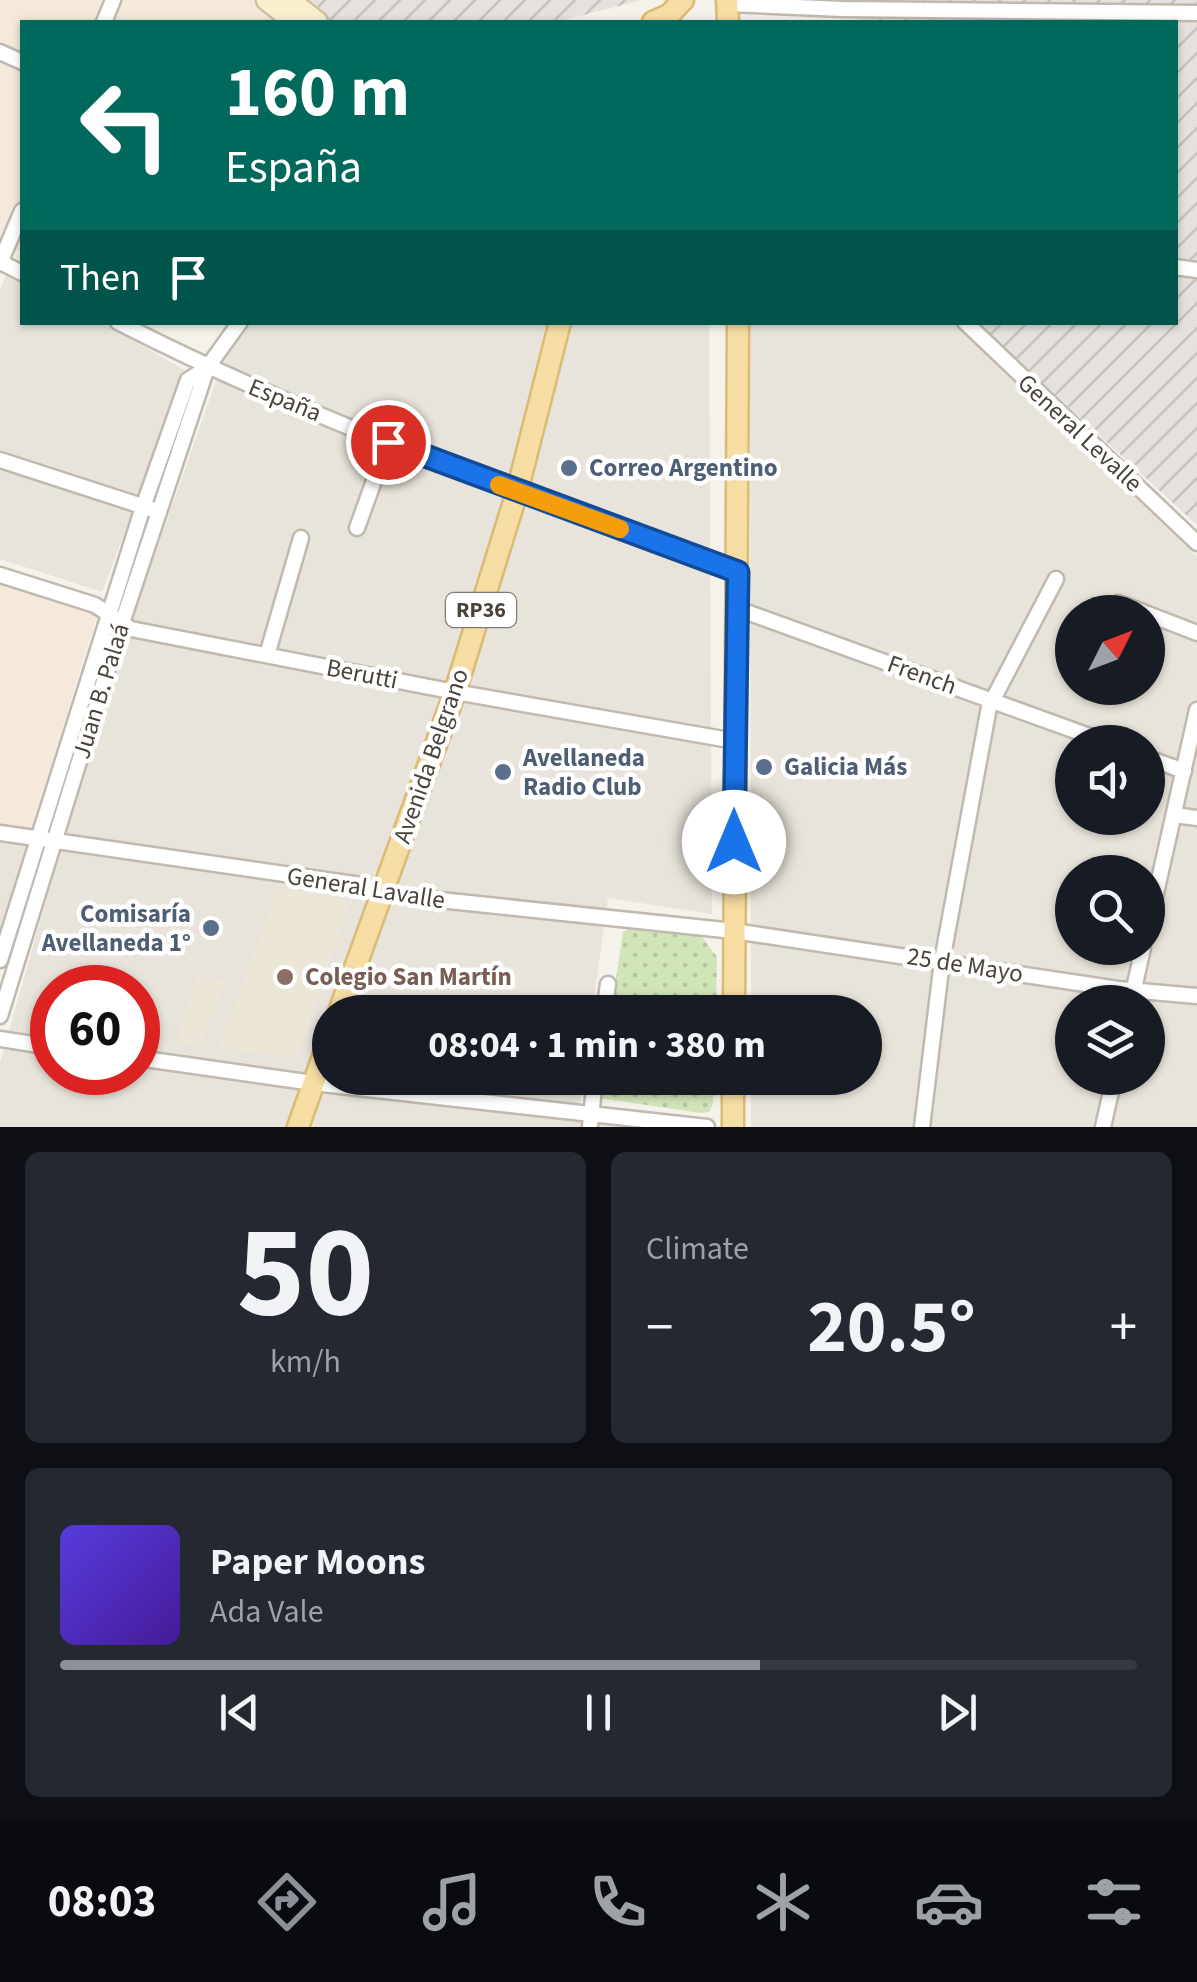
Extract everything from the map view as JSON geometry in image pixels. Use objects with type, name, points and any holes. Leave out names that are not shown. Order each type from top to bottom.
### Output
[{"type":"main road","points":[[657,20],[669,15],[683,0]]},
{"type":"main road","name":"Avenida Belgrano","points":[[345,995],[454,692],[518,492],[559,325]]},
{"type":"main road","points":[[734,995],[738,325]]},
{"type":"main road","points":[[298,1127],[312,1088]]},
{"type":"main road","points":[[733,1095],[733,1127]]},
{"type":"street","points":[[267,0],[292,20]]},
{"type":"street","points":[[288,0],[314,20]]},
{"type":"street","points":[[728,9],[843,16],[925,5],[1063,17],[1144,6],[1197,13]]},
{"type":"street","points":[[0,262],[20,216]]},
{"type":"street","name":"España","points":[[124,325],[207,368],[388,442],[738,572]]},
{"type":"street","name":"Juan B. Palaá","points":[[0,1016],[122,624],[188,380],[207,368],[238,325]]},
{"type":"street","name":"General Levalle","points":[[967,325],[1197,543]]},
{"type":"street","points":[[357,528],[388,442]]},
{"type":"street","points":[[0,460],[150,509]]},
{"type":"street","name":"Juan B. Palaá","points":[[0,960],[3,940],[110,612],[150,509]]},
{"type":"street","points":[[267,655],[301,538]]},
{"type":"street","points":[[0,575],[96,604],[122,624]]},
{"type":"street","points":[[922,1127],[942,962],[990,700],[1056,580]]},
{"type":"street","name":"French","points":[[738,609],[1059,725]]},
{"type":"street","points":[[1165,621],[1197,633]]},
{"type":"street","name":"Berutti","points":[[122,624],[131,629],[454,692],[735,741]]},
{"type":"street","points":[[1165,855],[1197,710]]},
{"type":"street","points":[[1165,764],[1184,771]]},
{"type":"street","points":[[1174,814],[1197,818]]},
{"type":"street","name":"General Lavalle","points":[[0,833],[422,898],[734,931]]},
{"type":"street","name":"25 de Mayo","points":[[734,931],[1071,985]]},
{"type":"street","points":[[3,940],[23,944]]},
{"type":"street","points":[[606,995],[608,984]]},
{"type":"street","name":"25 de Mayo","points":[[1165,996],[1197,996]]},
{"type":"street","points":[[0,1039],[30,1043]]},
{"type":"street","points":[[160,1061],[312,1083]]},
{"type":"street","points":[[404,1095],[591,1120],[707,1127]]},
{"type":"street","points":[[591,1120],[593,1095]]},
{"type":"street","points":[[1103,1127],[1110,1095]]},
{"type":"shaded area","points":[[0,0],[266,0],[291,20],[20,20],[20,251],[0,240]]},
{"type":"shaded area","points":[[299,0],[642,0],[564,20],[326,20]]},
{"type":"shaded area","points":[[854,0],[1197,0],[1197,525],[979,325],[1178,325],[1178,20],[858,20]]},
{"type":"shaded area","points":[[9,267],[20,274],[20,325],[106,325],[186,371],[102,592],[0,559],[0,291]]},
{"type":"shaded area","points":[[248,325],[709,325],[712,914],[608,898],[594,995],[312,995],[312,1095],[581,1095],[578,1118],[657,1127],[0,1127],[0,1063],[70,815],[135,610],[225,356]]},
{"type":"shaded area","points":[[750,325],[956,325],[1197,557],[1197,1127],[751,1127],[751,1095],[882,1095],[882,995],[751,995]]},
{"type":"shaded area","points":[[0,586],[97,615],[31,831],[0,824]]},
{"type":"shaded area","points":[[0,838],[40,843],[0,955]]},
{"type":"shaded area","name":"Colegio San Martín","points":[[278,889],[343,899],[348,905],[318,995],[312,995],[312,1013],[297,1058],[219,1048]]},
{"type":"shaded area","points":[[197,976],[225,981],[201,1047],[177,1042]]},
{"type":"green space","points":[[628,929],[702,937],[717,957],[716,995],[614,995],[623,932]]},
{"type":"green space","points":[[713,1095],[709,1112],[700,1113],[599,1098]]},
{"type":"slow traffic","points":[[499,485],[620,529]]},
{"type":"place","name":"Correo Argentino","points":[[569,468]]},
{"type":"place","name":"Galicia Más","points":[[764,767]]},
{"type":"place","name":"Avellaneda Radio Club","points":[[503,772]]},
{"type":"place","name":"Comisaría Avellaneda 1°","points":[[211,928]]},
{"type":"place","name":"Colegio San Martín","points":[[285,977]]},
{"type":"route","points":[[388,442],[738,572],[734,842]]}]
